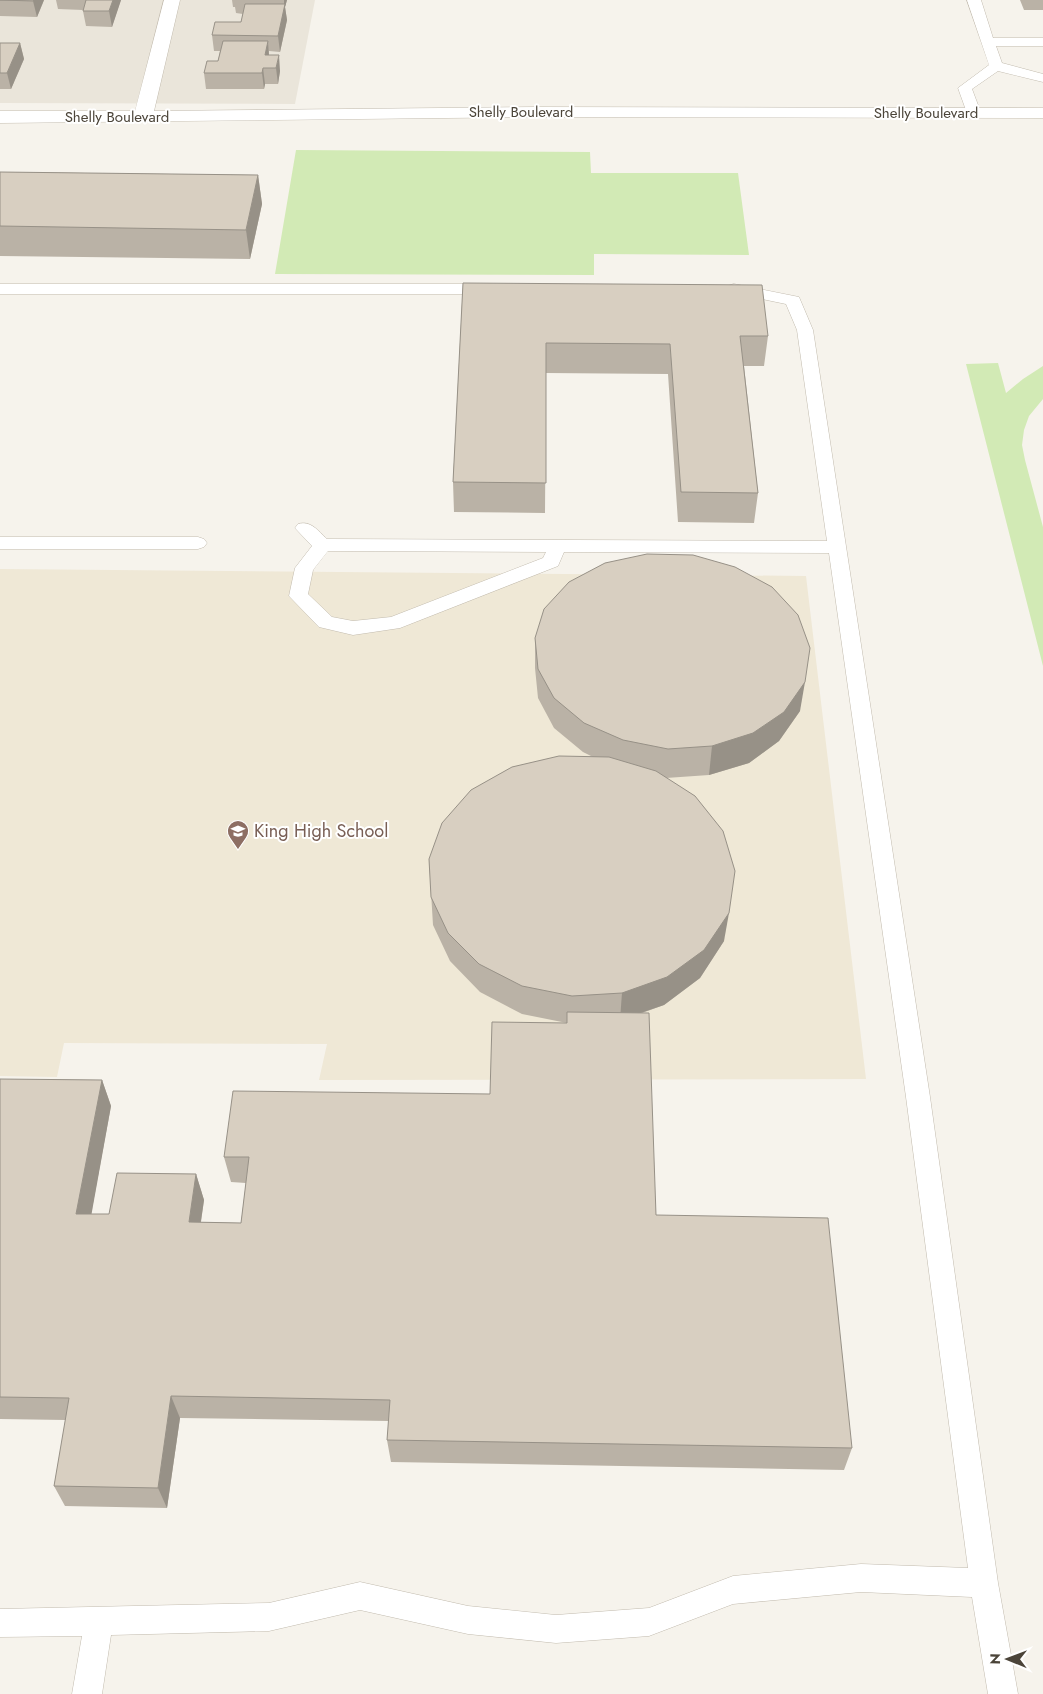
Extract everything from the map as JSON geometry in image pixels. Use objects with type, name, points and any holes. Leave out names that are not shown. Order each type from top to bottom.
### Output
[{"type":"street","points":[[144,117],[172,0]]},
{"type":"street","name":"Shelly Boulevard","points":[[0,117],[536,112],[1043,113]]},
{"type":"lane","points":[[974,0],[996,66]]},
{"type":"lane","points":[[988,42],[1043,42]]},
{"type":"lane","points":[[974,113],[965,88],[996,66],[1043,78]]},
{"type":"lane","points":[[0,289],[511,289]]},
{"type":"lane","points":[[715,289],[734,289],[793,300],[805,330],[918,1097],[984,1583],[1003,1694]]},
{"type":"lane","points":[[304,528],[323,545],[837,547]]},
{"type":"lane","points":[[0,542],[198,544]]},
{"type":"lane","points":[[323,545],[304,568],[298,596],[326,622],[353,628],[394,623],[551,562],[558,545]]},
{"type":"lane","points":[[0,1623],[269,1617],[360,1596],[468,1620],[556,1629],[649,1622],[733,1590],[861,1578],[984,1583]]},
{"type":"lane","points":[[86,1694],[99,1622]]},
{"type":"shaded area","points":[[0,0],[315,0],[295,104],[0,103]]},
{"type":"shaded area","points":[[0,569],[806,576],[866,1079],[319,1080],[327,1044],[64,1043],[57,1077],[0,1076]]},
{"type":"green space","points":[[296,150],[590,152],[591,173],[738,173],[749,255],[594,254],[594,275],[275,274]]},
{"type":"green space","points":[[998,363],[1006,393],[1043,366],[1043,399],[1029,416],[1024,430],[1022,445],[1043,527],[1043,666],[966,364]]},
{"type":"building","points":[[0,0],[34,0],[33,1]]},
{"type":"building","points":[[86,0],[113,0],[109,11],[83,11]]},
{"type":"building","points":[[245,4],[285,4],[278,36],[212,35],[215,22],[241,22]]},
{"type":"building","points":[[223,41],[268,41],[265,55],[279,55],[276,68],[263,68],[262,73],[204,73],[207,61],[218,61]]},
{"type":"building","points":[[0,43],[20,43],[7,73],[0,73]]},
{"type":"building","points":[[0,172],[258,175],[246,230],[0,226]]},
{"type":"building","points":[[463,283],[762,285],[768,336],[740,336],[758,493],[681,492],[670,344],[546,343],[546,483],[453,482]]},
{"type":"building","points":[[647,554],[693,555],[735,567],[772,587],[798,615],[810,648],[805,682],[784,712],[753,733],[712,746],[668,749],[623,740],[584,723],[554,698],[538,669],[535,638],[544,609],[569,582],[605,563]]},
{"type":"building","points":[[559,756],[609,757],[656,771],[695,796],[723,831],[735,871],[729,913],[704,950],[667,977],[622,993],[572,996],[522,986],[479,964],[448,933],[431,897],[429,859],[442,823],[471,790],[512,767]]},
{"type":"building","points":[[567,1012],[649,1013],[656,1215],[828,1218],[852,1448],[387,1440],[390,1400],[171,1396],[158,1488],[54,1486],[69,1398],[0,1397],[0,1079],[102,1080],[76,1214],[109,1214],[117,1173],[196,1174],[189,1222],[241,1223],[249,1157],[224,1157],[233,1091],[490,1094],[492,1022],[567,1023]]},
{"type":"place","name":"King High School","points":[[238,850]]}]
